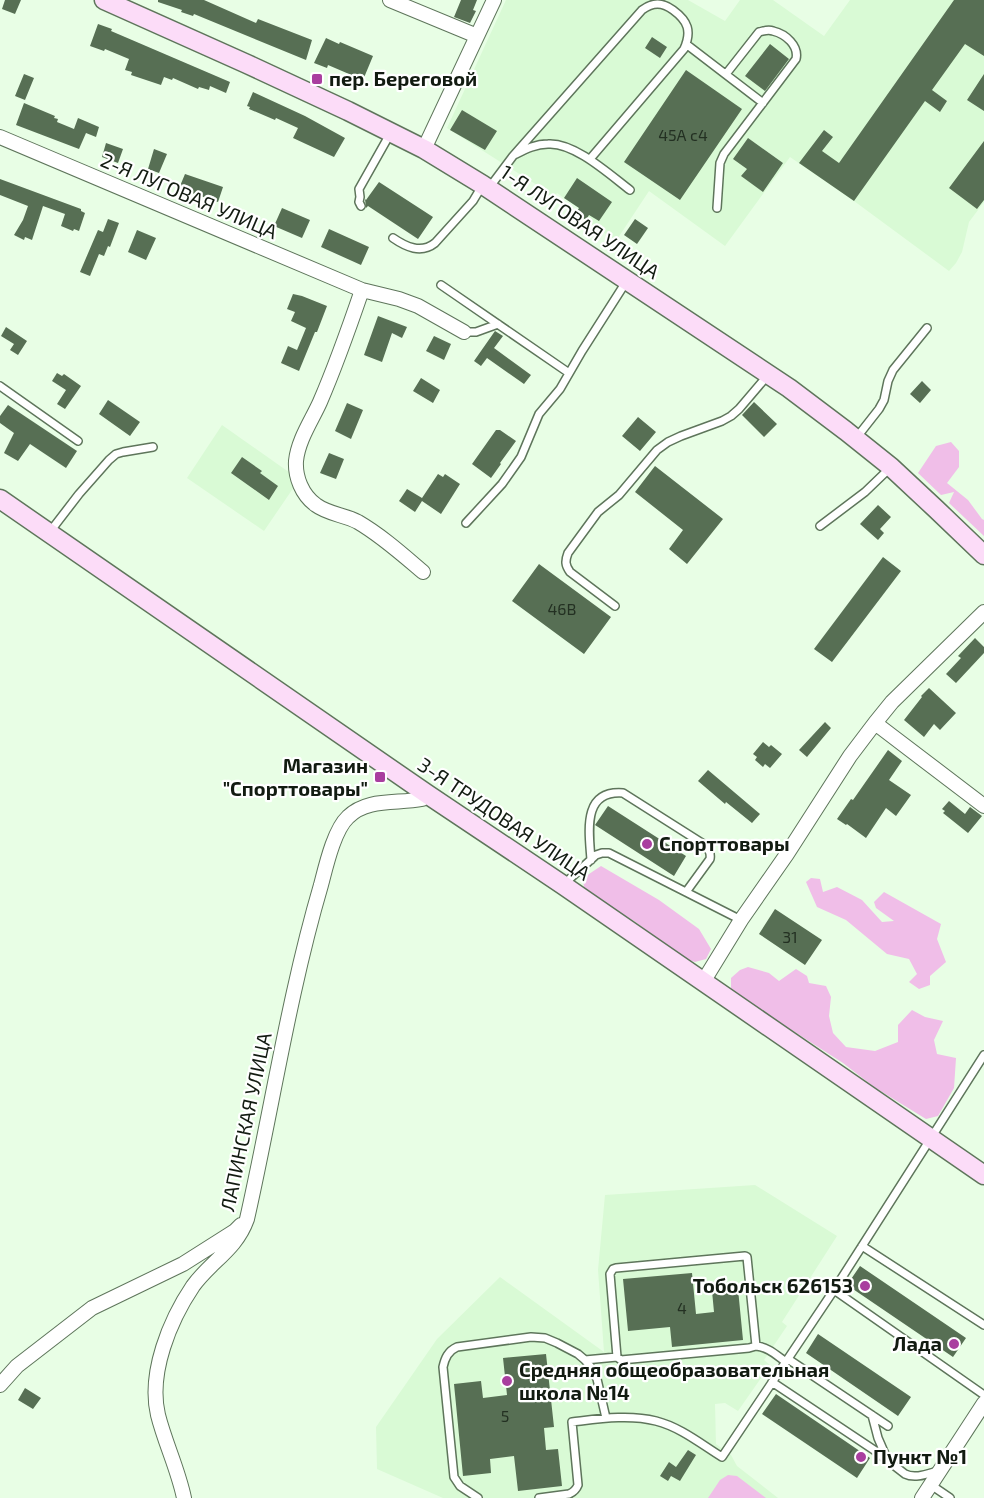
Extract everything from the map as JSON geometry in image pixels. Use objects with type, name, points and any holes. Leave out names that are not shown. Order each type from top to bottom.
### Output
[{"type":"street","name":"1-Я ЛУГОВАЯ УЛИЦА","points":[[104,0],[237,59],[391,132],[424,149],[486,187],[789,388],[891,467],[984,555]]},
{"type":"street","points":[[390,0],[477,36]]},
{"type":"street","points":[[424,149],[494,0]]},
{"type":"street","name":"2-Я ЛУГОВАЯ УЛИЦА","points":[[0,137],[362,290],[399,298],[464,332]]},
{"type":"street","points":[[362,290],[332,373],[298,449],[296,469],[298,479],[307,497],[316,505],[360,523],[423,572]]},
{"type":"street","name":"3-Я ТРУДОВАЯ УЛИЦА","points":[[0,499],[984,1175]]},
{"type":"street","points":[[703,982],[741,920],[874,723],[901,693],[984,612]]},
{"type":"street","points":[[874,723],[984,806]]},
{"type":"street","name":"ЛАПИНСКАЯ УЛИЦА","points":[[184,1498],[178,1472],[157,1409],[157,1369],[173,1323],[190,1291],[201,1276],[234,1244],[243,1231],[310,920],[330,855],[340,828],[349,816],[366,806],[417,800],[427,794]]},
{"type":"street","points":[[0,1385],[17,1366],[92,1308],[183,1264],[235,1231],[247,1219]]},
{"type":"street","points":[[922,1498],[984,1403]]},
{"type":"lane","points":[[393,238],[412,248],[429,248],[435,243],[642,10],[648,6],[666,5],[684,18],[687,25],[684,49],[590,159]]},
{"type":"lane","points":[[717,208],[720,163],[724,154],[796,59],[796,48],[793,43],[772,30],[759,32],[726,74]]},
{"type":"lane","points":[[686,44],[763,103]]},
{"type":"lane","points":[[361,206],[358,189],[391,132]]},
{"type":"lane","points":[[513,156],[537,145],[556,144],[590,159],[630,190]]},
{"type":"lane","points":[[466,523],[502,484],[521,458],[538,414],[560,389],[628,280]]},
{"type":"lane","points":[[441,285],[569,373]]},
{"type":"lane","points":[[464,332],[476,332],[498,324]]},
{"type":"lane","points":[[855,439],[884,400],[893,370],[927,328]]},
{"type":"lane","points":[[615,606],[570,572],[565,560],[568,553],[598,512],[620,495],[657,450],[668,442],[730,416],[739,409],[768,374]]},
{"type":"lane","points":[[0,387],[78,441]]},
{"type":"lane","points":[[49,533],[109,460],[123,452],[153,447]]},
{"type":"lane","points":[[820,526],[866,492],[891,467]]},
{"type":"lane","points":[[591,860],[589,833],[591,812],[597,799],[611,792],[623,793],[705,845],[709,850],[710,859],[686,892]]},
{"type":"lane","points":[[563,885],[596,855],[609,854],[741,920]]},
{"type":"lane","points":[[539,1498],[574,1493],[578,1485],[572,1422],[636,1418],[656,1421],[681,1431],[722,1457],[834,1290],[984,1054]]},
{"type":"lane","points":[[862,1246],[984,1325]]},
{"type":"lane","points":[[617,1357],[610,1274],[613,1269],[745,1256],[748,1260],[756,1346]]},
{"type":"lane","points":[[834,1290],[984,1395]]},
{"type":"lane","points":[[478,1498],[460,1486],[454,1477],[443,1373],[444,1362],[451,1350],[457,1347],[537,1336],[557,1343],[585,1360],[597,1379],[606,1419]]},
{"type":"lane","points":[[585,1360],[617,1357],[621,1360],[762,1346],[888,1426]]},
{"type":"lane","points":[[772,1382],[909,1476],[940,1470]]},
{"type":"lane","points":[[872,1415],[878,1438],[888,1461]]},
{"type":"lane","points":[[931,1485],[950,1498]]},
{"type":"shaded area","points":[[506,0],[688,0],[725,21],[740,0],[773,0],[824,36],[850,0],[984,0],[984,202],[969,222],[962,252],[956,263],[949,271],[790,157],[725,246],[649,191],[616,241],[576,213],[579,208],[557,193],[551,202],[534,191],[537,185],[447,128]]},
{"type":"shaded area","points":[[222,425],[293,475],[294,487],[264,531],[187,478]]},
{"type":"shaded area","points":[[951,442],[959,451],[959,467],[947,483],[968,500],[984,520],[984,536],[949,503],[954,492],[941,495],[918,473],[936,446]]},
{"type":"shaded area","points":[[601,866],[659,900],[699,929],[711,949],[706,959],[695,962],[683,958],[634,921],[585,892],[583,881]]},
{"type":"shaded area","points":[[811,878],[820,879],[823,892],[837,887],[862,900],[882,922],[894,921],[876,908],[874,902],[884,892],[941,924],[937,939],[946,962],[930,976],[930,985],[919,989],[909,982],[917,974],[909,959],[887,954],[846,920],[817,907],[806,882]]},
{"type":"shaded area","points":[[748,967],[769,973],[779,981],[796,969],[807,976],[809,983],[826,986],[831,997],[829,1016],[833,1033],[846,1047],[875,1051],[898,1042],[898,1025],[912,1010],[925,1017],[943,1021],[934,1040],[937,1054],[956,1058],[954,1088],[938,1116],[926,1119],[874,1087],[843,1063],[731,989],[731,978],[740,970]]},
{"type":"shaded area","points":[[755,1185],[837,1236],[782,1322],[787,1326],[764,1360],[770,1365],[738,1411],[725,1403],[715,1404],[716,1444],[731,1455],[737,1466],[778,1498],[443,1498],[377,1469],[376,1427],[437,1339],[500,1277],[604,1352],[598,1270],[605,1195]]},
{"type":"shaded area","points":[[728,1475],[737,1476],[766,1498],[708,1498],[720,1480]]},
{"type":"building","points":[[5,0],[21,0],[15,14],[2,9]]},
{"type":"building","points":[[158,0],[204,0],[256,23],[258,19],[312,40],[306,60],[194,14],[193,16],[181,12],[182,10],[158,2]]},
{"type":"building","points":[[461,0],[477,0],[473,10],[476,11],[470,23],[454,17]]},
{"type":"building","points":[[954,0],[984,0],[984,56],[965,44],[932,90],[947,101],[940,112],[925,101],[854,201],[799,163],[824,130],[833,137],[822,151],[839,163]]},
{"type":"building","points":[[98,24],[230,82],[226,93],[210,86],[209,90],[199,87],[198,89],[173,78],[172,80],[164,77],[161,85],[131,75],[132,72],[125,70],[129,59],[105,49],[104,51],[90,46]]},
{"type":"building","points":[[652,37],[667,47],[660,58],[645,48]]},
{"type":"building","points":[[326,38],[373,56],[363,80],[328,65],[327,68],[314,63]]},
{"type":"building","points":[[770,44],[789,59],[765,91],[745,76]]},
{"type":"building","points":[[686,70],[742,109],[680,200],[624,162]]},
{"type":"building","points":[[24,74],[34,78],[25,100],[15,96]]},
{"type":"building","points":[[984,74],[984,111],[967,100]]},
{"type":"building","points":[[253,92],[345,138],[334,157],[293,138],[298,128],[249,109],[250,107],[247,106]]},
{"type":"building","points":[[24,103],[55,116],[54,118],[58,119],[57,122],[74,129],[78,118],[99,127],[96,137],[86,133],[79,149],[16,125]]},
{"type":"building","points":[[462,110],[497,131],[485,150],[450,130]]},
{"type":"building","points":[[748,138],[783,163],[763,192],[741,176],[747,169],[733,159]]},
{"type":"building","points":[[984,141],[984,200],[977,209],[949,188]]},
{"type":"building","points":[[106,143],[123,149],[118,163],[102,157]]},
{"type":"building","points":[[154,149],[167,154],[159,173],[148,169]]},
{"type":"building","points":[[185,174],[223,187],[218,202],[189,192],[190,190],[180,186]]},
{"type":"building","points":[[577,178],[612,202],[599,221],[589,215],[586,220],[576,213],[579,208],[564,198]]},
{"type":"building","points":[[0,179],[81,209],[85,213],[79,231],[61,226],[65,214],[43,206],[32,240],[25,237],[24,240],[14,235],[28,206],[0,195]]},
{"type":"building","points":[[379,182],[433,217],[418,239],[368,206],[366,208],[365,199]]},
{"type":"building","points":[[282,208],[310,220],[302,238],[274,226]]},
{"type":"building","points":[[108,219],[119,223],[110,247],[108,246],[104,256],[99,254],[90,276],[80,272],[98,230],[103,232]]},
{"type":"building","points":[[635,219],[648,228],[637,244],[624,235]]},
{"type":"building","points":[[329,229],[369,247],[361,265],[321,247]]},
{"type":"building","points":[[137,230],[156,238],[146,260],[128,252]]},
{"type":"building","points":[[293,294],[327,306],[299,371],[281,363],[288,346],[297,350],[306,328],[291,321],[295,312],[287,309]]},
{"type":"building","points":[[378,316],[407,327],[402,338],[392,333],[382,362],[364,355]]},
{"type":"building","points":[[6,327],[27,341],[18,355],[10,350],[14,344],[1,336]]},
{"type":"building","points":[[495,331],[503,336],[494,348],[531,375],[524,384],[487,358],[481,366],[474,361]]},
{"type":"building","points":[[434,336],[451,344],[444,360],[426,351]]},
{"type":"building","points":[[57,373],[62,376],[64,374],[81,386],[65,409],[57,404],[66,390],[52,381]]},
{"type":"building","points":[[421,378],[440,390],[433,403],[413,391]]},
{"type":"building","points":[[922,381],[931,390],[920,403],[910,394]]},
{"type":"building","points":[[108,400],[140,422],[130,436],[99,414]]},
{"type":"building","points":[[754,402],[777,424],[764,437],[742,415]]},
{"type":"building","points":[[347,403],[363,410],[351,439],[335,431]]},
{"type":"building","points":[[8,405],[77,451],[66,468],[30,444],[18,461],[4,453],[14,433],[0,423],[0,416]]},
{"type":"building","points":[[638,417],[656,432],[640,451],[622,436]]},
{"type":"building","points":[[496,430],[500,430],[516,441],[491,478],[472,464]]},
{"type":"building","points":[[329,453],[344,459],[336,479],[320,473]]},
{"type":"building","points":[[242,457],[278,486],[269,500],[231,473]]},
{"type":"building","points":[[655,466],[723,519],[687,564],[669,549],[683,530],[635,492]]},
{"type":"building","points":[[438,474],[443,477],[445,474],[460,484],[441,514],[422,501],[415,512],[399,501],[407,489],[422,498]]},
{"type":"building","points":[[878,505],[891,517],[880,529],[884,533],[878,540],[860,524]]},
{"type":"building","points":[[883,557],[901,571],[832,662],[814,649]]},
{"type":"building","points":[[539,564],[611,617],[584,654],[512,601]]},
{"type":"building","points":[[975,638],[984,647],[984,653],[956,683],[946,674],[961,658],[958,656]]},
{"type":"building","points":[[929,688],[956,713],[940,730],[934,724],[924,737],[904,720]]},
{"type":"building","points":[[825,722],[831,728],[807,757],[799,750]]},
{"type":"building","points":[[763,742],[782,754],[770,768],[765,764],[763,767],[755,760],[757,757],[753,754]]},
{"type":"building","points":[[888,750],[902,761],[889,780],[911,795],[896,816],[886,808],[866,838],[837,819]]},
{"type":"building","points":[[708,770],[760,814],[752,823],[698,781]]},
{"type":"building","points":[[949,801],[965,814],[970,807],[982,816],[968,833],[943,813],[945,811],[942,809]]},
{"type":"building","points":[[608,806],[686,856],[674,876],[595,825]]},
{"type":"building","points":[[775,909],[822,940],[805,965],[759,934]]},
{"type":"building","points":[[860,1266],[966,1338],[953,1357],[847,1285]]},
{"type":"building","points":[[692,1273],[696,1314],[714,1312],[712,1291],[738,1289],[743,1340],[672,1347],[670,1327],[628,1331],[623,1279]]},
{"type":"building","points":[[818,1334],[911,1397],[898,1416],[806,1353]]},
{"type":"building","points":[[546,1354],[554,1427],[544,1428],[546,1450],[558,1449],[562,1486],[518,1491],[514,1456],[490,1459],[491,1473],[463,1476],[454,1384],[481,1381],[483,1398],[507,1395],[503,1358]]},
{"type":"building","points":[[25,1388],[41,1398],[33,1409],[18,1400]]},
{"type":"building","points":[[776,1394],[870,1458],[857,1478],[762,1414]]},
{"type":"building","points":[[688,1450],[696,1455],[680,1481],[671,1476],[668,1481],[660,1476],[669,1462],[676,1467]]},
{"type":"place","name":"пер. Береговой","points":[[317,79]]},
{"type":"place","name":"Магазин \"Спорттовары\"","points":[[380,777]]},
{"type":"place","name":"Спорттовары","points":[[647,844]]},
{"type":"place","name":"Тобольск 626153","points":[[865,1286]]},
{"type":"place","name":"Лада","points":[[954,1344]]},
{"type":"place","name":"Средняя общеобразовательная школа №14","points":[[507,1381]]},
{"type":"place","name":"Пункт №1","points":[[861,1457]]}]
